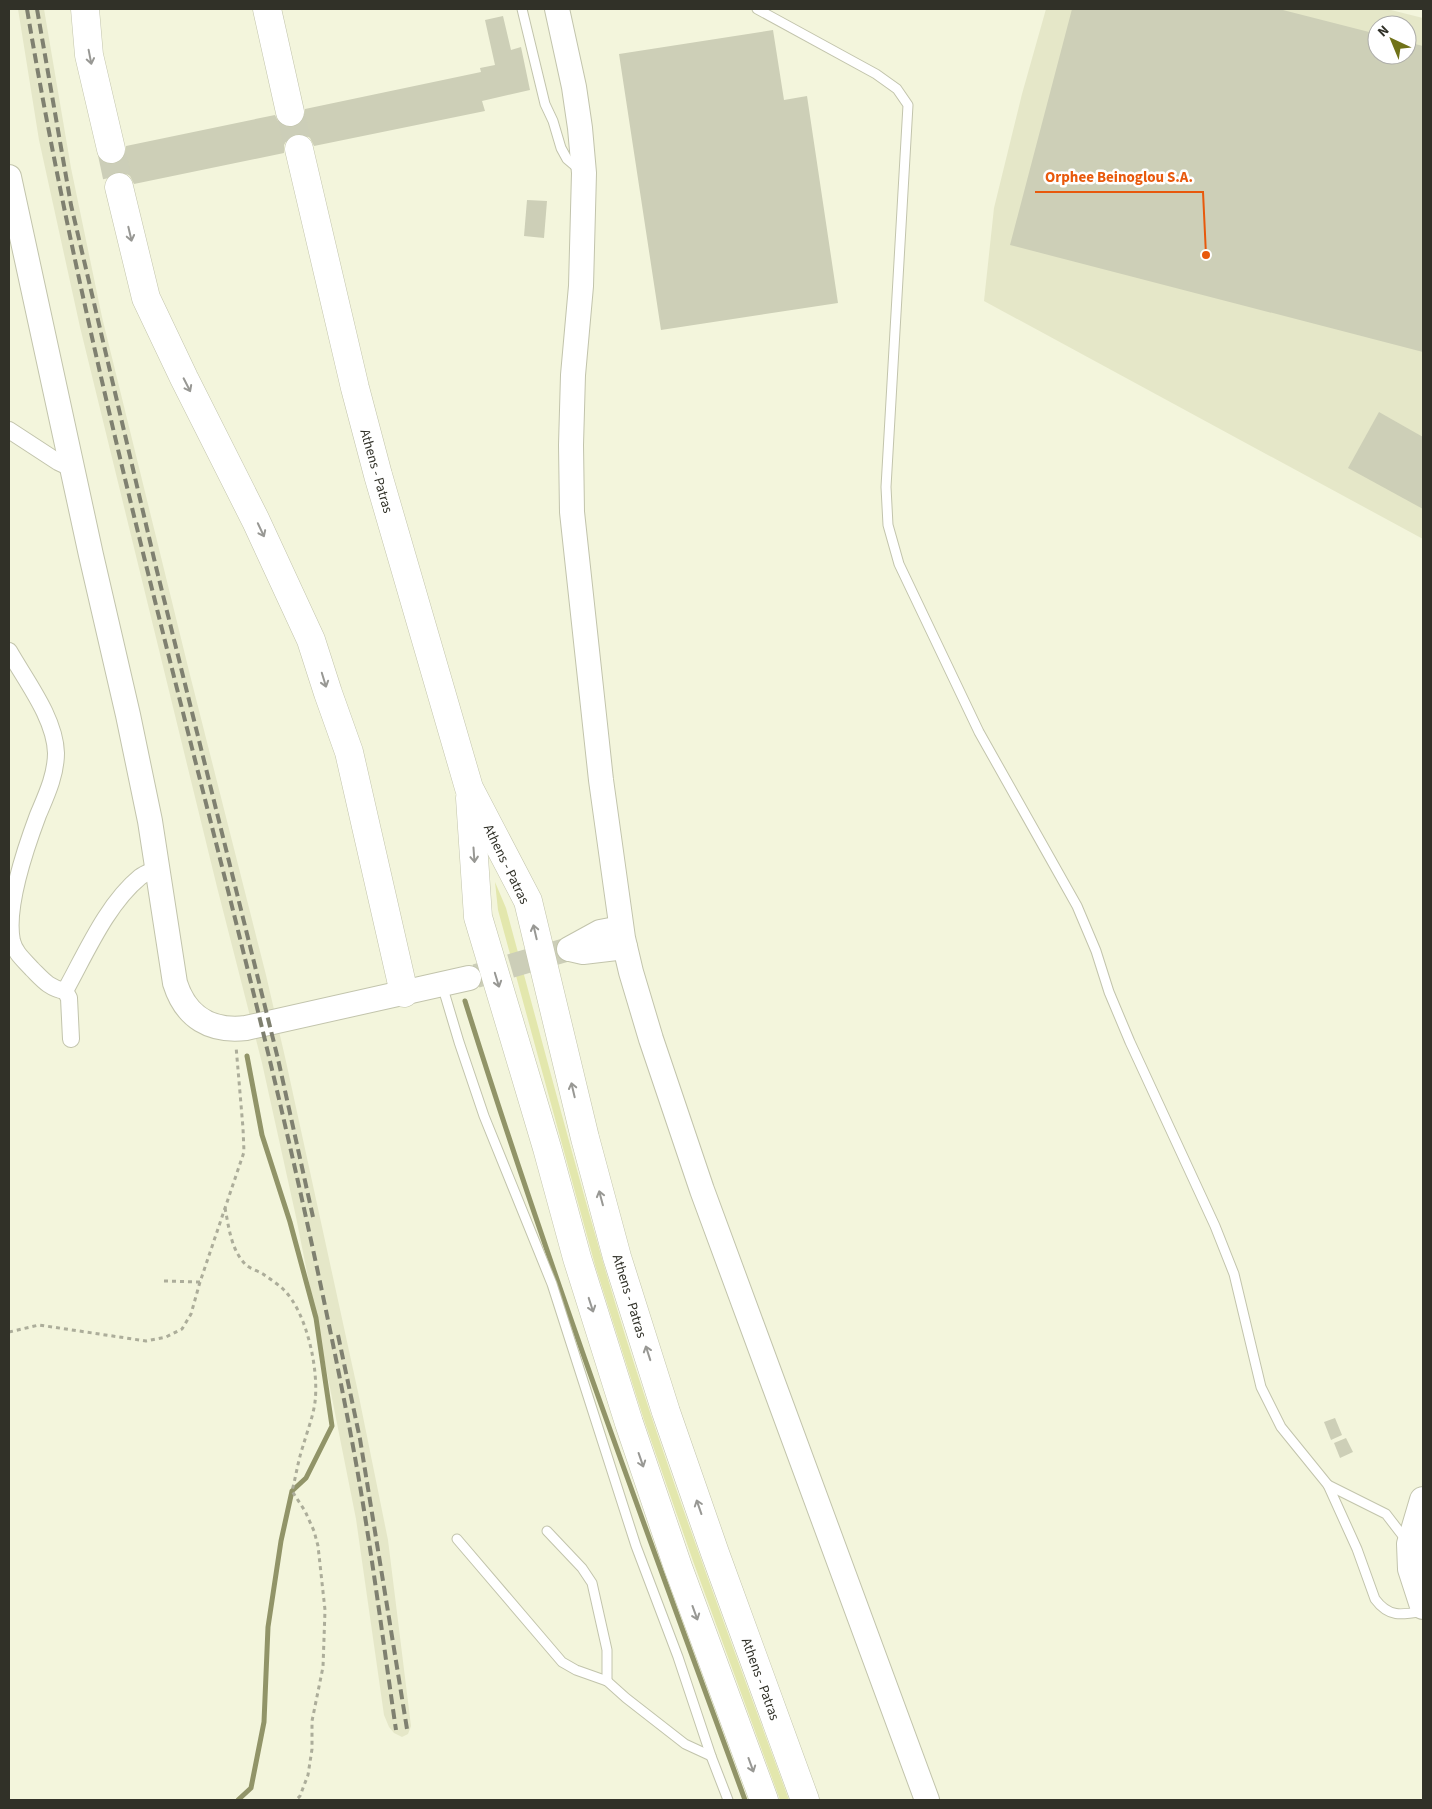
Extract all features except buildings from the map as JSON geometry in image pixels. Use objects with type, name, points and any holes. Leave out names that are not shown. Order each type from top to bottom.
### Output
[{"type":"highway","points":[[85,9],[89,56],[110,149]]},
{"type":"highway","points":[[267,9],[290,112]]},
{"type":"highway","name":"Athens - Patras","points":[[299,150],[355,388],[378,475],[469,788],[528,901],[585,1138],[617,1257],[666,1412],[805,1800]]},
{"type":"highway","points":[[119,187],[146,298],[256,521],[311,640],[349,752],[404,993]]},
{"type":"highway","name":"Athens - Patras","points":[[469,788],[478,917],[547,1148],[577,1258],[629,1423],[675,1558],[764,1800]]},
{"type":"main road","points":[[1423,1500],[1410,1544],[1411,1568],[1423,1606]]},
{"type":"street","points":[[556,9],[574,87],[584,173],[581,286],[573,375],[570,445],[572,512],[600,780],[623,938],[651,1039],[702,1190],[927,1800]]},
{"type":"street","points":[[9,184],[128,715],[158,868],[167,938],[178,993],[191,1012],[200,1019],[211,1025],[234,1030],[469,978]]},
{"type":"street","points":[[9,430],[58,462],[73,469]]},
{"type":"street","points":[[9,651],[45,712],[56,753],[48,790],[23,861],[14,900],[11,928],[12,942],[17,954],[39,977],[53,989],[65,991]]},
{"type":"street","points":[[65,991],[95,936],[122,896],[142,875],[158,868]]},
{"type":"street","points":[[65,991],[69,998],[70,1039]]},
{"type":"lane","points":[[522,9],[545,104],[553,121],[561,148],[568,159],[584,173]]},
{"type":"lane","points":[[757,9],[876,74],[897,89],[908,105],[886,487],[888,525],[899,564],[979,732],[1077,906],[1130,1042],[1222,1242],[1234,1274],[1261,1387],[1281,1427],[1328,1486],[1375,1598],[1380,1605],[1394,1614],[1402,1615],[1423,1611]]},
{"type":"lane","points":[[442,985],[484,1116],[552,1284],[636,1546],[678,1657],[711,1756],[728,1800]]},
{"type":"lane","points":[[1328,1486],[1386,1514],[1410,1544]]},
{"type":"lane","points":[[547,1531],[582,1568],[592,1583],[608,1650],[607,1681]]},
{"type":"lane","points":[[457,1539],[562,1662],[576,1670],[607,1681],[685,1744],[711,1756]]},
{"type":"path","points":[[9,1332],[39,1325],[146,1341],[166,1337],[182,1329],[191,1314],[244,1152],[234,1030]]},
{"type":"path","points":[[225,1208],[235,1250],[246,1265],[269,1278],[292,1298],[302,1319],[307,1336],[316,1385],[315,1404],[292,1491],[308,1518],[318,1546],[325,1610],[323,1667],[312,1721],[312,1749],[308,1775],[300,1796],[296,1800]]},
{"type":"path","points":[[164,1281],[200,1282]]},
{"type":"shaded area","points":[[18,9],[44,9],[71,168],[102,317],[285,1057],[358,1392],[388,1540],[411,1726],[408,1734],[402,1737],[394,1733],[389,1727],[384,1715],[356,1519],[296,1217],[262,1063],[80,327],[39,140]]},
{"type":"shaded area","points":[[1046,9],[1387,9],[1411,15],[1367,15],[1367,65],[1417,65],[1417,16],[1423,18],[1423,539],[984,301],[994,208],[1022,94]]},
{"type":"green space","points":[[495,882],[506,908],[578,1174],[645,1398],[691,1532],[789,1800],[780,1800],[644,1420],[595,1265],[498,910]]},
{"type":"waterway","points":[[465,1001],[565,1302],[745,1800]]},
{"type":"waterway","points":[[238,1800],[251,1788],[264,1722],[268,1627],[281,1541],[292,1491],[306,1478],[332,1426],[316,1318],[290,1222],[262,1135],[247,1056]]},
{"type":"tunnel","points":[[290,112],[299,149]]},
{"type":"tunnel","points":[[111,149],[119,187]]},
{"type":"tunnel","points":[[476,976],[569,949]]},
{"type":"railway","points":[[27,9],[51,142],[108,406],[270,1061],[313,1251],[343,1393],[358,1477],[396,1730]]},
{"type":"railway","points":[[37,9],[71,205],[156,567],[278,1059],[313,1217]]},
{"type":"railway","points":[[338,1335],[360,1439],[407,1729]]},
{"type":"place","name":"Orphee Beinoglou S.A.","points":[[1206,255]]}]
